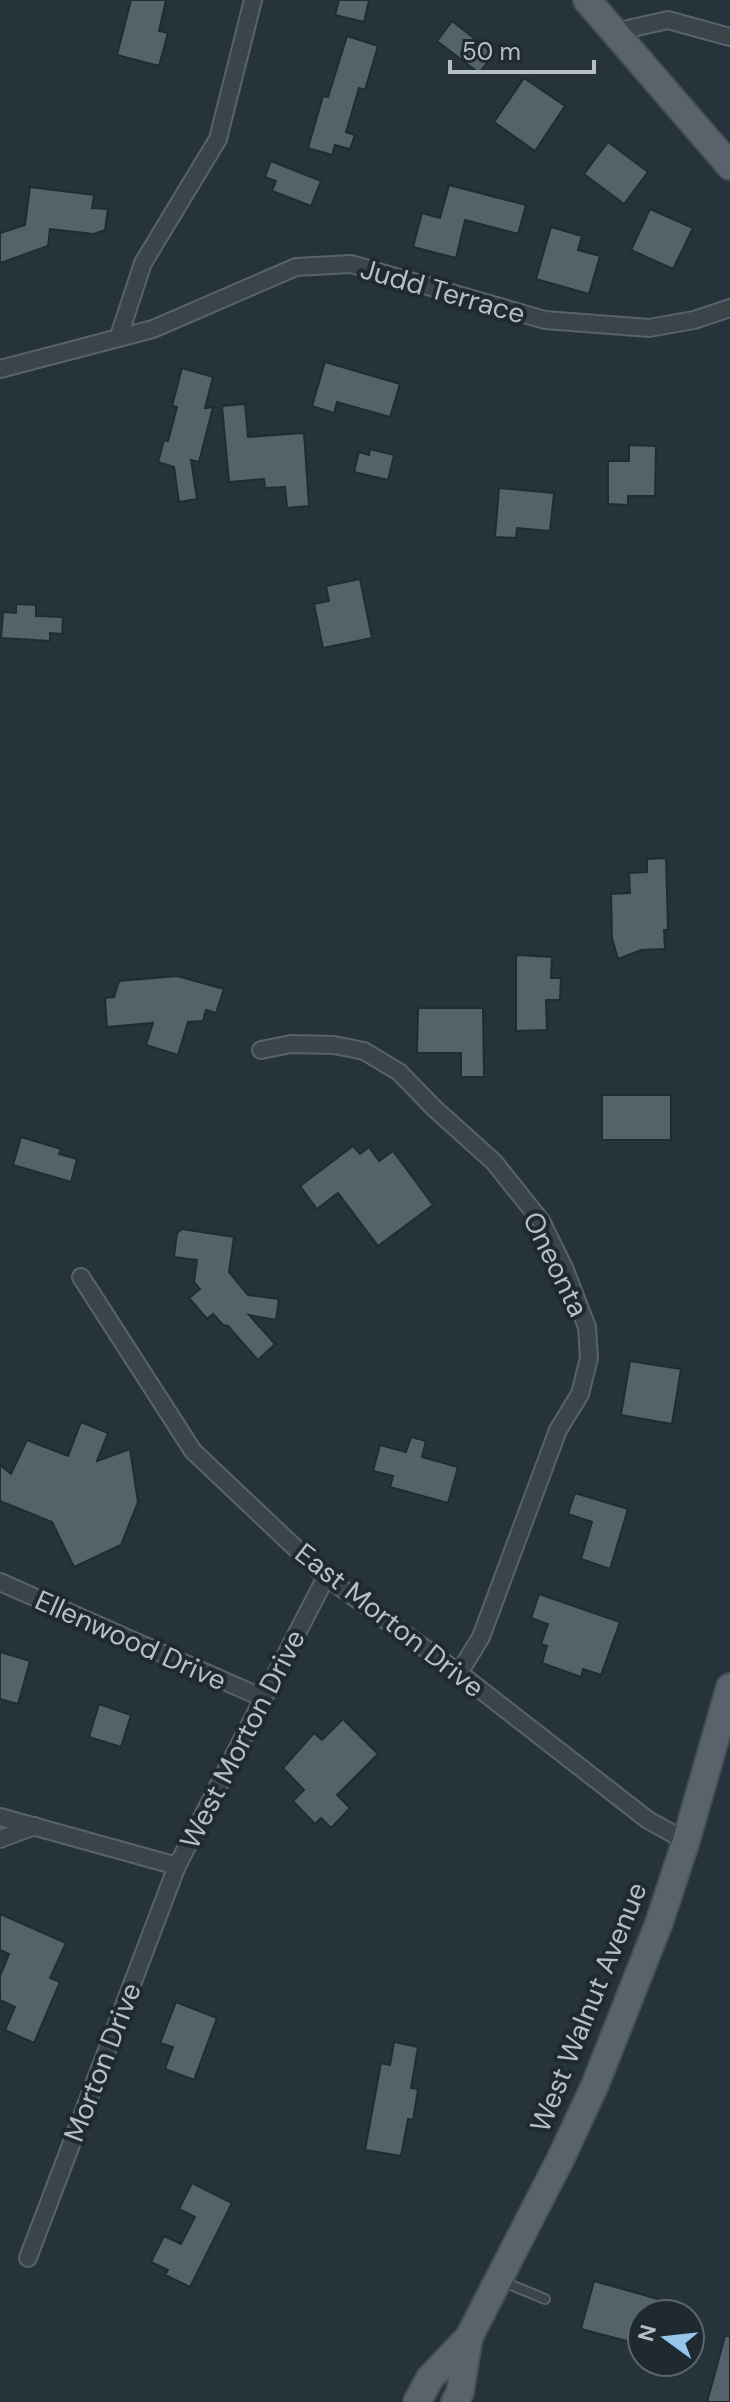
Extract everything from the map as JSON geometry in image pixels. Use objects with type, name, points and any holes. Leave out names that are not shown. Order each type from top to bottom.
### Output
[{"type":"main road","points":[[587,0],[730,166]]},
{"type":"main road","name":"West Walnut Avenue","points":[[417,2402],[430,2378],[469,2337],[595,2085],[649,1950],[686,1841],[730,1687]]},
{"type":"main road","name":"West Walnut Avenue","points":[[455,2402],[460,2392],[469,2337]]},
{"type":"street","points":[[119,336],[143,263],[218,139],[253,0]]},
{"type":"street","points":[[615,32],[668,20],[730,37]]},
{"type":"street","name":"Judd Terrace","points":[[0,369],[153,329],[296,267],[351,264],[545,320],[649,328],[694,320],[730,308]]},
{"type":"street","name":"Oneonta","points":[[261,1050],[291,1044],[334,1045],[364,1051],[399,1072],[494,1162],[541,1221],[565,1270],[587,1327],[589,1358],[580,1394],[558,1430],[481,1637],[459,1673]]},
{"type":"street","name":"East Morton Drive","points":[[81,1277],[193,1451],[326,1577],[459,1673],[648,1820],[686,1841]]},
{"type":"street","name":"West Morton Drive","points":[[0,1817],[177,1866],[326,1577]]},
{"type":"street","name":"Ellenwood Drive","points":[[0,1582],[263,1698]]},
{"type":"street","points":[[0,1839],[35,1826]]},
{"type":"street","name":"Morton Drive","points":[[28,2258],[177,1866]]},
{"type":"lane","points":[[499,2280],[545,2299]]},
{"type":"building","points":[[131,0],[166,0],[159,31],[168,33],[159,66],[117,55]]},
{"type":"building","points":[[339,0],[369,0],[364,22],[335,15]]},
{"type":"building","points":[[452,21],[494,54],[479,73],[437,41]]},
{"type":"building","points":[[347,36],[378,46],[365,90],[359,88],[346,132],[355,135],[350,149],[335,145],[332,155],[308,148],[323,96],[328,97]]},
{"type":"building","points":[[524,78],[565,106],[535,151],[494,122]]},
{"type":"building","points":[[608,142],[648,172],[624,204],[584,174]]},
{"type":"building","points":[[271,161],[321,181],[311,206],[272,191],[276,181],[265,177]]},
{"type":"building","points":[[449,185],[526,205],[518,234],[465,220],[456,258],[413,247],[422,213],[440,218]]},
{"type":"building","points":[[30,187],[94,195],[92,208],[108,209],[105,230],[94,234],[50,229],[48,246],[0,263],[0,233],[25,225]]},
{"type":"building","points":[[650,209],[693,228],[673,269],[631,250]]},
{"type":"building","points":[[551,227],[582,236],[578,250],[600,256],[589,294],[536,279]]},
{"type":"building","points":[[325,362],[400,384],[390,417],[337,402],[334,413],[312,406]]},
{"type":"building","points":[[182,368],[213,377],[205,408],[213,407],[199,462],[191,460],[197,499],[179,502],[174,467],[158,462],[164,440],[168,441],[177,407],[172,406]]},
{"type":"building","points":[[245,404],[248,437],[304,433],[309,506],[287,508],[285,487],[265,488],[264,479],[229,482],[222,406]]},
{"type":"building","points":[[629,445],[656,446],[655,496],[628,496],[628,505],[608,504],[608,461],[629,461]]},
{"type":"building","points":[[370,449],[394,455],[388,480],[354,472],[359,452],[369,455]]},
{"type":"building","points":[[499,488],[554,493],[550,531],[517,528],[516,538],[495,537]]},
{"type":"building","points":[[360,579],[372,638],[323,648],[314,604],[329,601],[326,586]]},
{"type":"building","points":[[16,604],[36,605],[36,616],[63,617],[62,634],[50,633],[50,641],[1,638],[3,612],[16,613]]},
{"type":"building","points":[[666,858],[668,930],[664,930],[665,949],[641,950],[618,959],[612,938],[611,894],[630,893],[629,873],[647,872],[647,859]]},
{"type":"building","points":[[516,955],[552,957],[551,978],[561,978],[560,1000],[546,1000],[547,1030],[516,1031]]},
{"type":"building","points":[[177,976],[224,989],[216,1013],[206,1010],[203,1021],[188,1022],[178,1055],[146,1045],[153,1023],[107,1027],[105,998],[114,997],[119,981]]},
{"type":"building","points":[[418,1008],[483,1008],[484,1077],[461,1077],[461,1053],[417,1053]]},
{"type":"building","points":[[602,1095],[671,1095],[671,1140],[602,1140]]},
{"type":"building","points":[[21,1137],[61,1149],[59,1154],[77,1159],[71,1182],[13,1165]]},
{"type":"building","points":[[353,1146],[360,1154],[369,1147],[379,1161],[393,1151],[433,1205],[378,1246],[338,1193],[317,1209],[300,1186]]},
{"type":"building","points":[[182,1229],[234,1237],[229,1272],[248,1295],[279,1299],[276,1320],[249,1315],[275,1344],[258,1360],[228,1326],[213,1314],[207,1319],[189,1298],[200,1289],[194,1282],[197,1260],[174,1257],[177,1233]]},
{"type":"building","points":[[630,1361],[681,1369],[672,1424],[621,1415]]},
{"type":"building","points":[[81,1422],[108,1433],[97,1461],[130,1449],[138,1502],[121,1545],[74,1567],[52,1522],[0,1501],[0,1465],[11,1474],[27,1440],[68,1456]]},
{"type":"building","points":[[411,1437],[426,1441],[422,1457],[458,1467],[448,1503],[390,1487],[393,1476],[373,1471],[380,1445],[406,1452]]},
{"type":"building","points":[[575,1493],[628,1509],[610,1569],[581,1559],[592,1522],[568,1514]]},
{"type":"building","points":[[539,1594],[620,1622],[601,1675],[583,1669],[581,1677],[542,1663],[547,1646],[541,1644],[548,1624],[531,1618]]},
{"type":"building","points":[[0,1652],[30,1661],[18,1704],[0,1699]]},
{"type":"building","points":[[99,1704],[131,1715],[121,1747],[89,1737]]},
{"type":"building","points":[[343,1719],[378,1754],[337,1795],[350,1808],[331,1828],[321,1818],[315,1824],[293,1801],[304,1790],[283,1768],[314,1733],[322,1740]]},
{"type":"building","points":[[0,1914],[66,1943],[50,1978],[60,1982],[34,2043],[5,2030],[15,2007],[0,2000],[0,1976],[9,1954],[0,1950]]},
{"type":"building","points":[[176,2002],[217,2018],[194,2080],[165,2069],[173,2047],[160,2043]]},
{"type":"building","points":[[394,2042],[418,2047],[411,2088],[418,2089],[413,2120],[408,2119],[401,2156],[365,2150],[381,2063],[390,2065]]},
{"type":"building","points":[[192,2183],[232,2203],[190,2287],[165,2275],[168,2270],[151,2262],[164,2236],[181,2244],[195,2217],[179,2209]]},
{"type":"building","points":[[594,2281],[654,2298],[626,2298],[626,2341],[581,2329]]},
{"type":"building","points":[[725,2336],[730,2336],[730,2402],[707,2402]]}]
